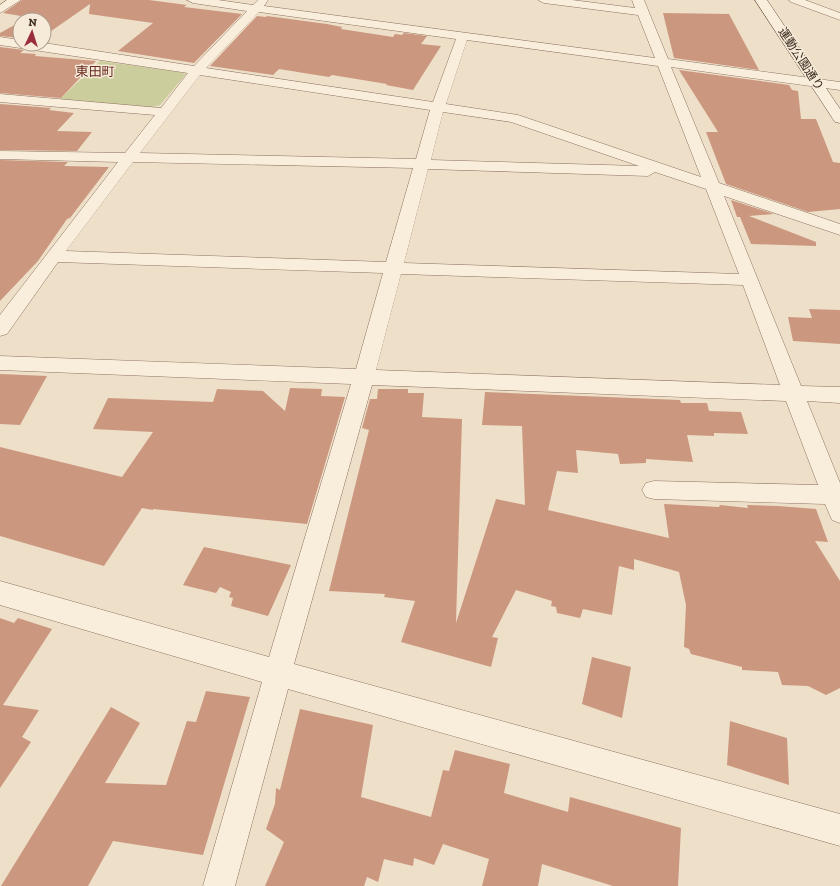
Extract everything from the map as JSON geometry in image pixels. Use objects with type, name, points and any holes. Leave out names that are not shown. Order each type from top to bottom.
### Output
[{"type":"street","points":[[0,10],[15,0]]},
{"type":"street","points":[[193,0],[260,4],[463,35],[840,86]]},
{"type":"street","points":[[544,0],[640,6],[750,280],[837,504],[654,490]]},
{"type":"street","name":"運動公園通り","points":[[762,0],[840,119]]},
{"type":"street","points":[[795,0],[840,17]]},
{"type":"street","points":[[0,329],[53,256],[197,70],[260,4]]},
{"type":"street","points":[[219,886],[278,673],[364,376],[438,106],[463,35]]},
{"type":"street","points":[[0,40],[12,42]]},
{"type":"street","points":[[52,48],[513,118],[840,230]]},
{"type":"street","points":[[0,98],[164,112]]},
{"type":"street","points":[[0,155],[129,159],[422,164],[669,172]]},
{"type":"street","points":[[53,256],[750,280]]},
{"type":"street","points":[[0,363],[364,376],[840,396]]},
{"type":"street","points":[[0,593],[278,673],[840,830]]},
{"type":"green space","points":[[100,61],[186,74],[160,105],[149,108],[59,100]]},
{"type":"building","points":[[22,0],[149,0],[187,5],[184,7],[242,14],[194,63],[118,51],[153,23],[89,14],[90,4],[52,30],[52,12],[12,12],[12,14],[3,13]]},
{"type":"building","points":[[663,13],[729,14],[759,70],[674,58]]},
{"type":"building","points":[[257,16],[327,24],[342,27],[341,29],[393,37],[395,34],[402,35],[404,33],[427,36],[421,44],[441,46],[413,90],[332,75],[329,77],[279,69],[273,75],[210,66]]},
{"type":"building","points":[[12,26],[12,37],[0,36],[0,33]]},
{"type":"building","points":[[0,47],[12,48],[12,52],[36,54],[35,56],[96,61],[61,98],[0,93]]},
{"type":"building","points":[[679,70],[789,85],[792,90],[798,91],[801,119],[816,119],[833,162],[840,163],[840,209],[808,212],[726,184],[706,132],[718,132]]},
{"type":"building","points":[[0,104],[51,108],[49,110],[74,113],[57,131],[92,132],[77,151],[0,150]]},
{"type":"building","points":[[0,160],[68,162],[64,166],[109,167],[70,218],[67,219],[38,261],[0,301]]},
{"type":"building","points":[[731,200],[774,214],[749,216],[816,242],[816,246],[751,244],[740,217],[737,217]]},
{"type":"building","points":[[809,309],[840,310],[840,344],[793,341],[788,317],[812,318]]},
{"type":"building","points":[[0,374],[47,376],[20,425],[0,424]]},
{"type":"building","points":[[290,388],[322,389],[321,396],[345,397],[307,524],[142,508],[104,566],[0,536],[0,447],[122,477],[153,432],[93,429],[108,398],[213,402],[217,389],[263,391],[285,411]]},
{"type":"building","points":[[378,389],[408,389],[408,393],[424,393],[422,417],[462,419],[456,623],[496,499],[525,505],[522,426],[482,425],[485,392],[680,400],[681,403],[707,403],[709,411],[741,412],[748,434],[714,433],[714,436],[687,435],[693,462],[646,459],[646,463],[620,464],[618,454],[576,450],[578,473],[557,471],[548,510],[669,538],[664,504],[719,507],[720,505],[748,508],[747,505],[778,506],[816,509],[828,542],[815,541],[840,581],[840,688],[826,695],[808,686],[782,685],[778,672],[742,670],[742,667],[691,654],[689,649],[684,647],[686,605],[679,572],[634,559],[634,570],[619,566],[612,615],[583,609],[580,618],[557,613],[556,607],[551,606],[552,601],[516,590],[492,637],[498,638],[491,667],[401,642],[415,601],[384,597],[385,594],[329,591],[369,430],[362,428],[370,399],[377,399]]},
{"type":"building","points":[[204,547],[291,565],[268,616],[231,606],[233,598],[229,597],[231,592],[220,587],[216,593],[183,585]]},
{"type":"building","points":[[0,618],[14,623],[18,618],[52,629],[3,705],[39,710],[22,737],[31,742],[0,788]]},
{"type":"building","points":[[592,657],[631,667],[622,718],[582,704]]},
{"type":"building","points":[[206,691],[250,697],[203,855],[113,841],[88,886],[1,886],[111,707],[140,723],[105,783],[166,785],[187,721],[196,722]]},
{"type":"building","points":[[300,709],[373,725],[361,797],[431,817],[443,770],[449,771],[455,750],[510,764],[504,793],[568,812],[570,797],[681,828],[678,886],[613,886],[542,864],[538,886],[482,886],[489,859],[443,844],[434,865],[414,858],[413,866],[384,859],[378,882],[367,877],[364,886],[265,886],[284,842],[266,829],[275,804],[276,788],[280,790]]},
{"type":"building","points":[[730,721],[787,738],[789,785],[727,765]]},
{"type":"district","name":"東田町","points":[[95,71]]}]
